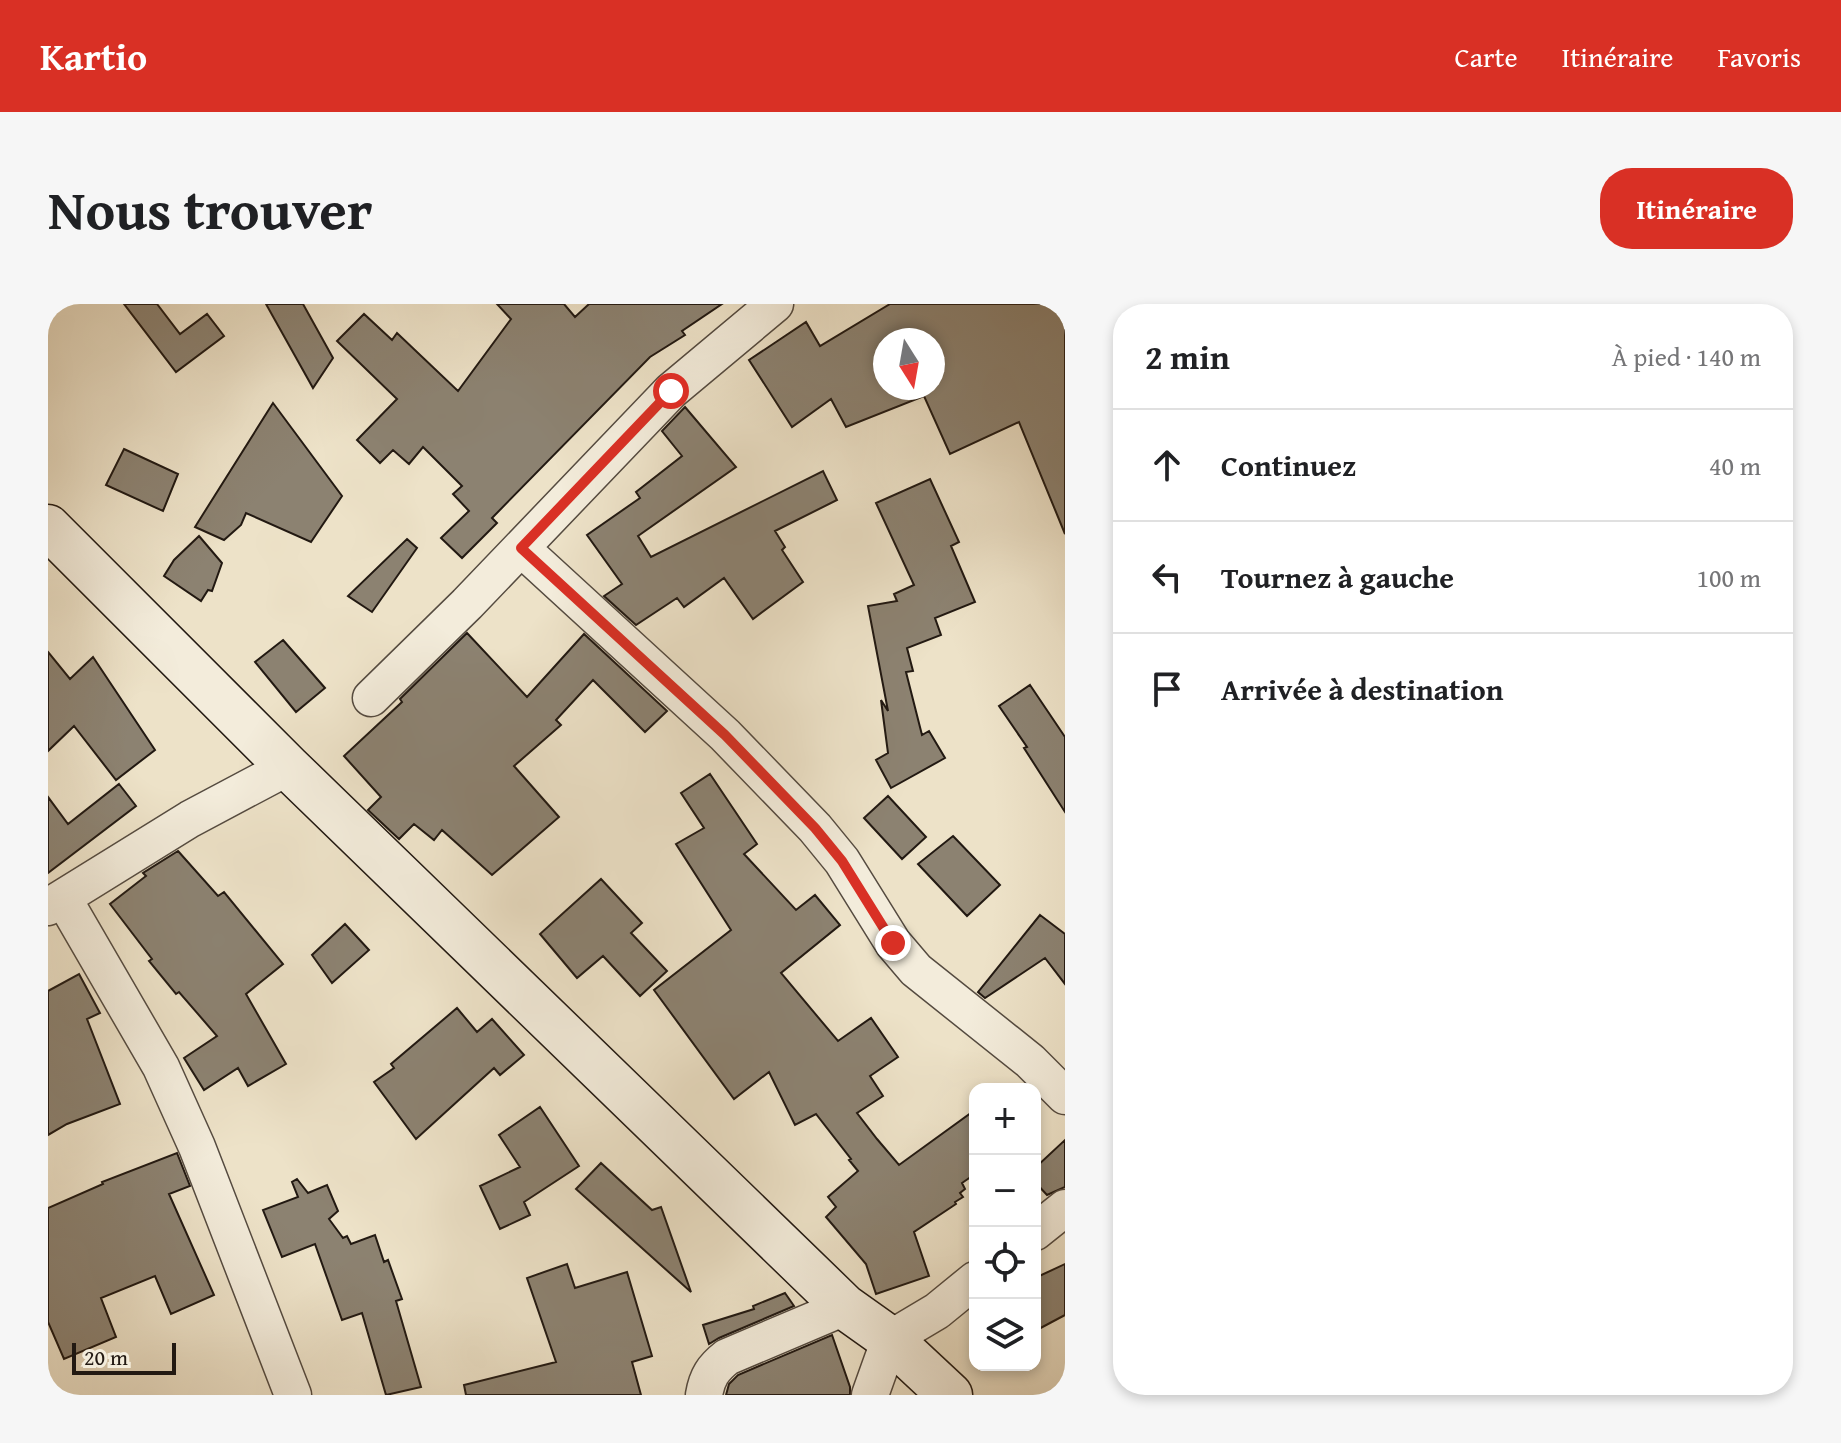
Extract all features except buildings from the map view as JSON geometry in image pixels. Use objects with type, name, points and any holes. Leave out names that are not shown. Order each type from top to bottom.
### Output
[{"type":"main road","points":[[48,527],[288,767],[845,1307],[890,1339],[950,1395]]},
{"type":"street","points":[[371,698],[521,548],[671,391],[775,304]]},
{"type":"street","points":[[521,548],[725,735],[815,828],[842,861],[893,943],[916,970],[1030,1061],[1065,1096]]},
{"type":"street","points":[[288,767],[190,819],[56,902],[161,1067],[197,1147],[293,1395]]},
{"type":"street","points":[[1041,1227],[1065,1208]]},
{"type":"street","points":[[870,1395],[890,1339],[937,1311],[969,1285]]},
{"type":"street","points":[[704,1395],[707,1377],[727,1357],[845,1307]]},
{"type":"route","points":[[671,391],[521,548],[725,735],[815,828],[842,861],[893,943]]}]
